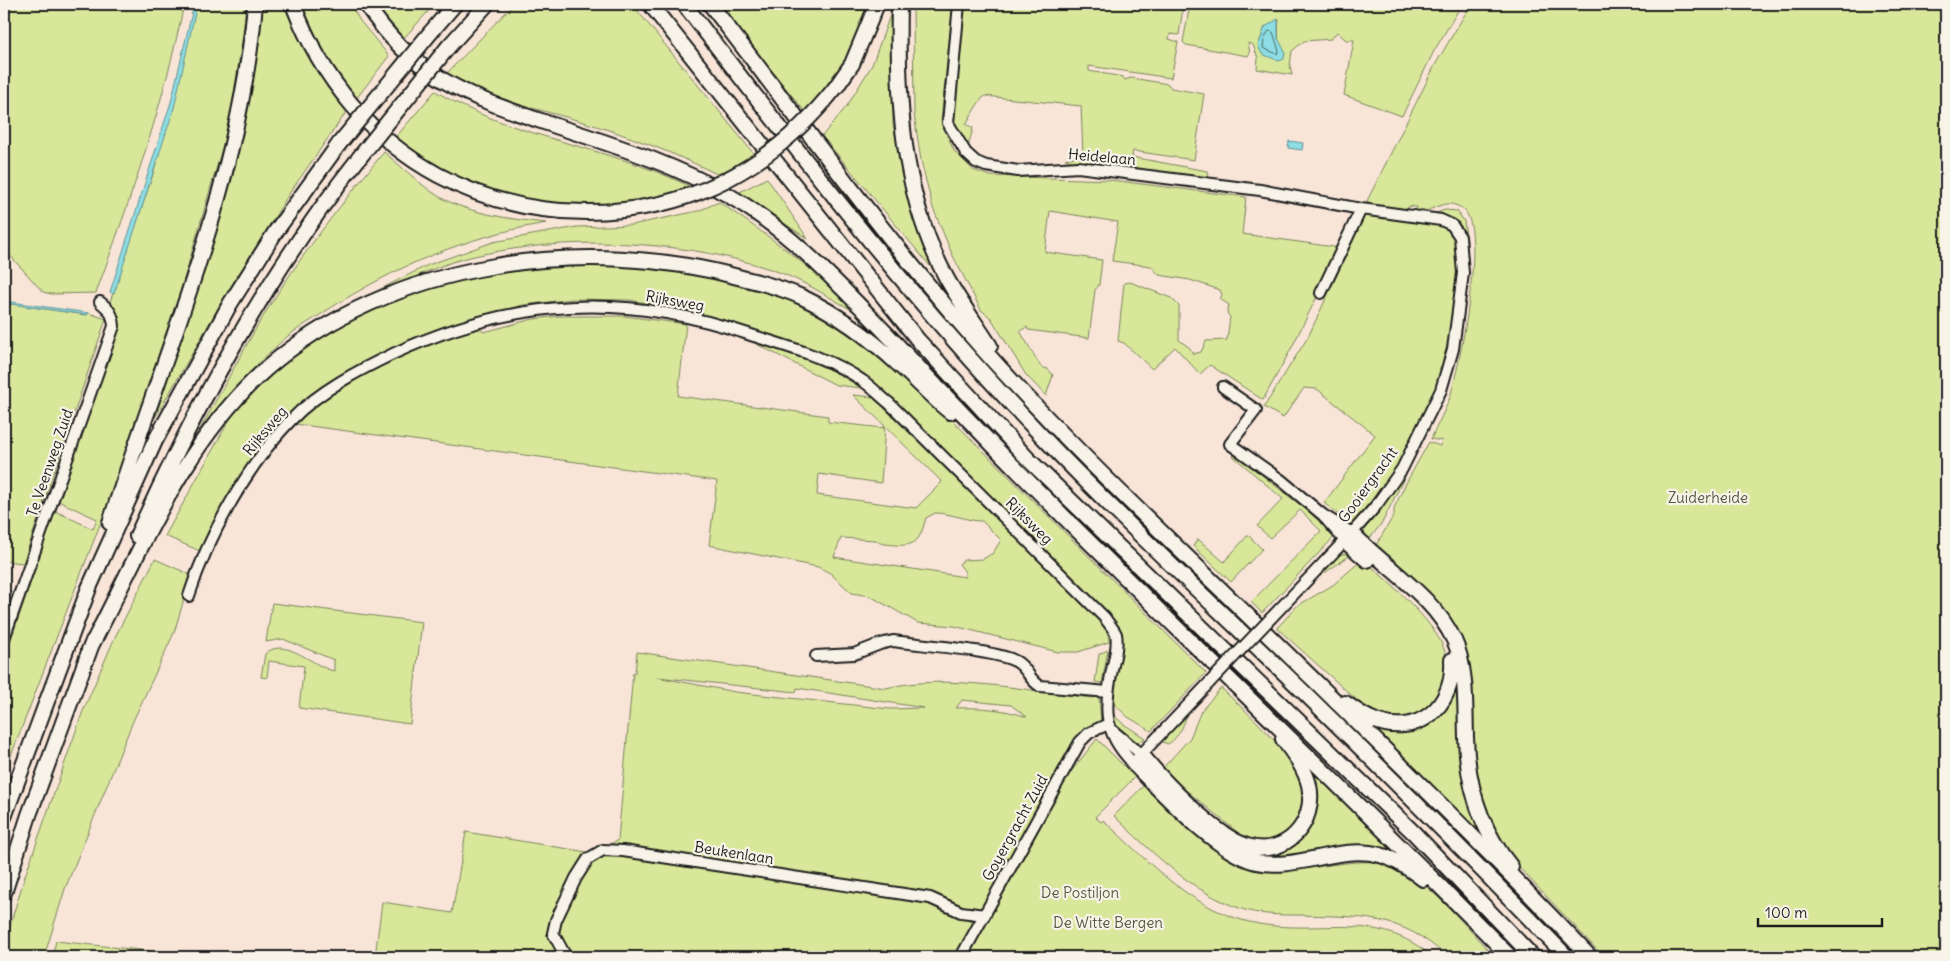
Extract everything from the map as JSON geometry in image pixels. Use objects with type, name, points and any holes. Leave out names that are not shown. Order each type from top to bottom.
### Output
[{"type":"highway","points":[[4,817],[89,588],[203,244],[236,127],[249,54],[255,4]]},
{"type":"highway","points":[[293,4],[322,65],[349,104],[397,150],[421,166],[478,193],[534,208],[570,212],[599,212],[660,204],[702,191],[756,163],[805,123],[836,87],[852,64],[877,4]]},
{"type":"highway","points":[[359,4],[416,69],[442,86],[464,98],[522,121],[575,134]]},
{"type":"highway","points":[[366,4],[379,24],[398,45],[441,80],[462,92],[575,134],[681,170],[729,196],[787,234],[841,286],[1131,585],[1269,717],[1510,957]]},
{"type":"highway","points":[[89,588],[156,441],[221,320],[276,231],[339,144],[455,4]]},
{"type":"highway","points":[[4,892],[29,815],[89,650],[157,492],[216,374],[297,241],[358,158],[449,46],[488,4]]},
{"type":"highway","points":[[650,4],[918,340],[1028,459],[1414,832],[1533,957]]},
{"type":"highway","points":[[684,4],[793,145],[930,311],[1036,431],[1158,553],[1430,816],[1567,957]]},
{"type":"highway","points":[[710,4],[870,210],[980,346],[1088,460],[1321,687],[1590,957]]},
{"type":"highway","points":[[899,4],[899,74],[906,161],[916,204],[947,279],[1012,380]]},
{"type":"highway","points":[[89,650],[155,521],[181,475],[224,415],[266,369],[313,335],[371,304],[436,280],[492,266],[550,258],[628,257],[720,271],[794,294],[846,322],[874,342],[945,408],[998,450]]},
{"type":"highway","points":[[1321,687],[1372,720],[1395,724],[1416,723],[1432,714],[1443,704],[1452,682],[1452,658],[1443,635],[1404,590],[1349,537]]},
{"type":"highway","points":[[1349,537],[1408,583],[1433,610],[1453,638],[1461,667],[1467,760],[1476,801],[1496,846],[1544,909]]},
{"type":"highway","points":[[1137,759],[1214,828],[1230,839],[1247,846],[1263,849],[1276,847],[1290,840],[1301,829],[1308,817],[1310,799],[1304,771],[1269,717]]},
{"type":"highway","points":[[1137,759],[1196,823],[1232,852],[1255,862],[1274,864],[1349,852],[1382,855],[1410,869],[1457,903]]},
{"type":"street","name":"Heidelaan","points":[[959,4],[948,123],[966,153],[976,162],[986,166],[1018,171],[1078,168],[1260,190],[1361,209]]},
{"type":"street","points":[[1321,293],[1361,209]]},
{"type":"street","name":"Gooiergracht","points":[[1137,759],[1349,537],[1402,469],[1441,390],[1454,342],[1463,273],[1460,237],[1452,225],[1441,220],[1361,209]]},
{"type":"street","name":"Te Veenweg Zuid","points":[[4,638],[114,326],[113,316],[108,308],[100,302]]},
{"type":"street","name":"Rijksweg","points":[[189,596],[198,567],[242,485],[265,450],[292,419],[330,389],[373,363],[429,337],[465,325],[540,308],[617,307],[660,312],[719,324],[815,356],[863,380],[889,403],[1105,618],[1116,634],[1108,689]]},
{"type":"street","points":[[1223,387],[1256,410],[1230,444],[1281,480],[1349,537]]},
{"type":"street","points":[[816,656],[854,654],[893,641],[1004,656],[1025,668],[1032,681],[1040,686],[1108,689],[1109,726],[1116,744],[1137,759]]},
{"type":"street","name":"Goyergracht Zuid","points":[[961,957],[1080,742],[1089,733],[1109,726]]},
{"type":"street","name":"Beukenlaan","points":[[566,957],[553,933],[556,920],[588,859],[603,850],[632,852],[930,898],[961,912],[984,915]]},
{"type":"green space","points":[[4,4],[184,4],[157,114],[122,222],[96,293],[51,294],[43,292],[4,249]]},
{"type":"green space","points":[[197,4],[246,4],[229,125],[170,327],[134,436],[4,774],[4,660],[55,511],[93,529],[97,519],[58,501],[119,318],[110,302],[154,171]]},
{"type":"green space","points":[[258,4],[283,4],[312,59],[347,111],[291,191],[228,291],[155,418],[194,300],[242,131]]},
{"type":"green space","points":[[302,4],[350,4],[360,21],[389,56],[356,99],[322,49]]},
{"type":"green space","points":[[374,4],[435,4],[402,40]]},
{"type":"green space","points":[[514,4],[632,4],[754,154],[719,175],[685,159],[616,132],[493,96],[460,82],[447,73]]},
{"type":"green space","points":[[718,4],[871,4],[846,64],[806,113]]},
{"type":"green space","points":[[913,4],[953,4],[941,120],[954,151],[973,170],[990,176],[1110,180],[1246,197],[1242,234],[1341,248],[1292,347],[1263,400],[1210,365],[1200,374],[1175,347],[1152,369],[1124,343],[1118,341],[1124,283],[1130,282],[1171,298],[1179,306],[1179,340],[1190,348],[1193,354],[1201,352],[1206,341],[1227,340],[1230,317],[1227,313],[1229,305],[1220,299],[1222,295],[1220,290],[1190,280],[1159,275],[1151,266],[1112,261],[1118,222],[1050,211],[1045,252],[1102,260],[1099,285],[1095,290],[1089,338],[1028,330],[1027,327],[1020,331],[1041,367],[1048,369],[1053,375],[1046,396],[1026,375],[991,318],[981,310],[952,254],[933,208],[921,161],[914,114]]},
{"type":"green space","points":[[963,4],[1462,4],[1434,51],[1402,116],[1344,95],[1354,40],[1346,40],[1337,32],[1331,39],[1304,41],[1292,51],[1290,66],[1292,75],[1257,69],[1258,58],[1253,45],[1248,43],[1250,53],[1248,56],[1186,45],[1183,42],[1189,10],[1183,8],[1179,35],[1170,34],[1169,39],[1178,42],[1171,78],[1089,66],[1089,71],[1123,77],[1125,80],[1131,78],[1168,84],[1171,88],[1204,94],[1194,160],[1133,151],[1132,157],[1207,171],[1209,180],[1083,165],[1065,159],[1083,155],[1081,106],[985,96],[977,105],[966,124],[973,128],[967,151],[956,131],[952,118]],"holes":[[[1279,20],[1279,51],[1279,61],[1258,46],[1265,27]]]},
{"type":"green space","name":"Zuiderheide","points":[[1471,4],[1946,4],[1946,957],[1604,957],[1509,857],[1501,845],[1484,806],[1474,764],[1464,655],[1375,547],[1394,515],[1394,508],[1405,485],[1429,442],[1440,446],[1442,441],[1431,439],[1450,397],[1465,330],[1473,242],[1470,221],[1463,209],[1456,205],[1449,204],[1422,211],[1416,211],[1417,207],[1409,206],[1407,211],[1367,207],[1369,203],[1366,203],[1435,65]]},
{"type":"green space","points":[[892,10],[893,125],[910,205],[935,272],[822,136],[847,106],[872,65]]},
{"type":"green space","points":[[435,91],[465,107],[496,120],[626,161],[658,172],[689,186],[657,198],[622,205],[550,204],[498,194],[437,167],[395,138]]},
{"type":"green space","points":[[384,152],[432,192],[457,205],[487,214],[546,223],[487,236],[432,255],[378,280],[326,311],[285,338],[255,367],[220,407],[189,449],[255,330],[284,283],[333,216]]},
{"type":"green space","points":[[767,178],[808,239],[738,193]]},
{"type":"green space","points":[[719,202],[773,240],[807,267],[855,312],[814,288],[770,269],[698,251],[621,243],[543,245],[470,257],[454,261],[408,280],[348,310],[347,306],[428,265],[493,242],[577,227],[632,225],[698,211]]},
{"type":"green space","points":[[1445,210],[1457,211],[1464,221],[1467,242],[1459,228],[1430,215]]},
{"type":"green space","points":[[1365,215],[1434,224],[1450,231],[1455,237],[1458,254],[1455,336],[1424,424],[1392,476],[1351,525],[1324,503],[1375,435],[1317,389],[1304,388],[1283,418],[1264,407],[1308,337]]},
{"type":"green space","points":[[572,260],[739,277],[823,308],[935,403],[1206,673],[1151,731],[1128,717],[1112,702],[1121,639],[1119,626],[909,419],[822,355],[686,310],[629,300],[573,299],[523,305],[465,320],[405,344],[277,428],[246,469],[200,551],[165,536],[237,406],[255,384],[343,320],[460,277]]},
{"type":"green space","points":[[4,303],[87,315],[89,313],[106,319],[23,563],[4,561]]},
{"type":"green space","points":[[560,316],[624,316],[686,324],[678,396],[828,416],[828,422],[884,428],[884,425],[853,395],[873,397],[1104,624],[1109,633],[1109,642],[1078,652],[1058,652],[954,626],[918,623],[870,596],[852,593],[830,573],[818,567],[709,545],[717,481],[295,424],[314,408],[357,379],[405,355],[478,327],[484,332],[533,319]],"holes":[[[885,426],[942,482],[916,508],[817,495],[819,474],[881,483]],[[935,513],[982,521],[1001,540],[993,553],[983,559],[964,560],[959,564],[965,572],[965,577],[834,557],[841,538],[876,540],[882,544],[895,545],[913,543],[920,536],[926,518]]]},
{"type":"green space","points":[[731,331],[815,362],[861,388],[836,385]]},
{"type":"green space","points":[[1235,454],[1309,512],[1335,536],[1262,613],[1251,602],[1321,531],[1300,510],[1270,538],[1257,526],[1283,499],[1233,456]]},
{"type":"green space","points":[[1409,468],[1382,523],[1367,542],[1365,541],[1364,527]]},
{"type":"green space","points":[[1248,535],[1262,549],[1231,582],[1193,546],[1198,539],[1224,562]]},
{"type":"green space","points":[[1337,554],[1352,554],[1307,585]]},
{"type":"green space","points":[[155,559],[191,575],[174,633],[133,721],[65,889],[44,957],[4,957],[4,945],[25,876],[83,711],[115,637]]},
{"type":"green space","points":[[1363,559],[1425,619],[1443,646],[1446,658],[1444,692],[1423,713],[1406,719],[1381,715],[1361,704],[1277,628],[1297,606],[1333,585]]},
{"type":"green space","points":[[272,603],[422,622],[410,724],[299,708],[304,666],[269,661],[267,678],[261,677],[265,654],[273,649],[281,648],[290,650],[334,671],[334,660],[283,639],[266,642]]},
{"type":"green space","points":[[1108,650],[1102,683],[1095,682],[1099,654]]},
{"type":"green space","points":[[637,652],[886,688],[935,682],[988,685],[1092,698],[1099,694],[1101,724],[1075,740],[980,913],[969,909],[964,918],[975,922],[955,957],[375,957],[382,902],[452,913],[466,832],[593,853],[618,840],[633,673],[635,673]],"holes":[[[657,677],[796,692],[797,688],[924,708],[890,709],[735,692]],[[962,700],[1011,705],[1027,717],[992,709],[956,708]]]},
{"type":"green space","points":[[1457,677],[1462,744],[1495,850],[1364,718],[1415,727]]},
{"type":"green space","points":[[1221,688],[1249,714],[1279,747],[1292,764],[1300,782],[1304,800],[1298,825],[1290,833],[1273,843],[1254,840],[1241,835],[1161,770],[1190,738],[1201,711]]},
{"type":"green space","points":[[1189,710],[1182,729],[1176,737],[1168,744],[1160,741]]},
{"type":"green space","points":[[1112,713],[1122,723],[1145,738],[1136,744],[1117,731]]},
{"type":"green space","name":"De Postiljon","points":[[1097,739],[1135,777],[1095,817],[1101,822],[1103,820],[1155,868],[1193,897],[1214,909],[1236,918],[1259,924],[1283,927],[1370,928],[1390,933],[1412,942],[1433,957],[967,957],[1061,784]]},
{"type":"green space","points":[[1310,769],[1397,856],[1288,859],[1252,856],[1283,850],[1292,846],[1307,832],[1312,822],[1314,811]]},
{"type":"green space","points":[[1145,784],[1203,840],[1228,859],[1240,865],[1259,870],[1280,871],[1364,862],[1382,863],[1398,868],[1425,886],[1450,908],[1495,957],[1447,957],[1413,932],[1378,920],[1340,916],[1263,914],[1224,902],[1206,893],[1174,870],[1114,816]]},
{"type":"green space","points":[[56,941],[65,942],[206,957],[52,957]]},
{"type":"water","points":[[194,4],[197,4],[174,108],[114,294],[110,292],[171,102]]},
{"type":"water","points":[[1278,19],[1278,38],[1285,52],[1284,59],[1279,61],[1262,54],[1258,46],[1265,27]]},
{"type":"water","points":[[1289,141],[1303,143],[1302,150],[1288,148]]},
{"type":"water","points":[[4,301],[89,313],[87,315],[4,303]]},
{"type":"park label","name":"De Witte Bergen","points":[[1108,923]]}]
